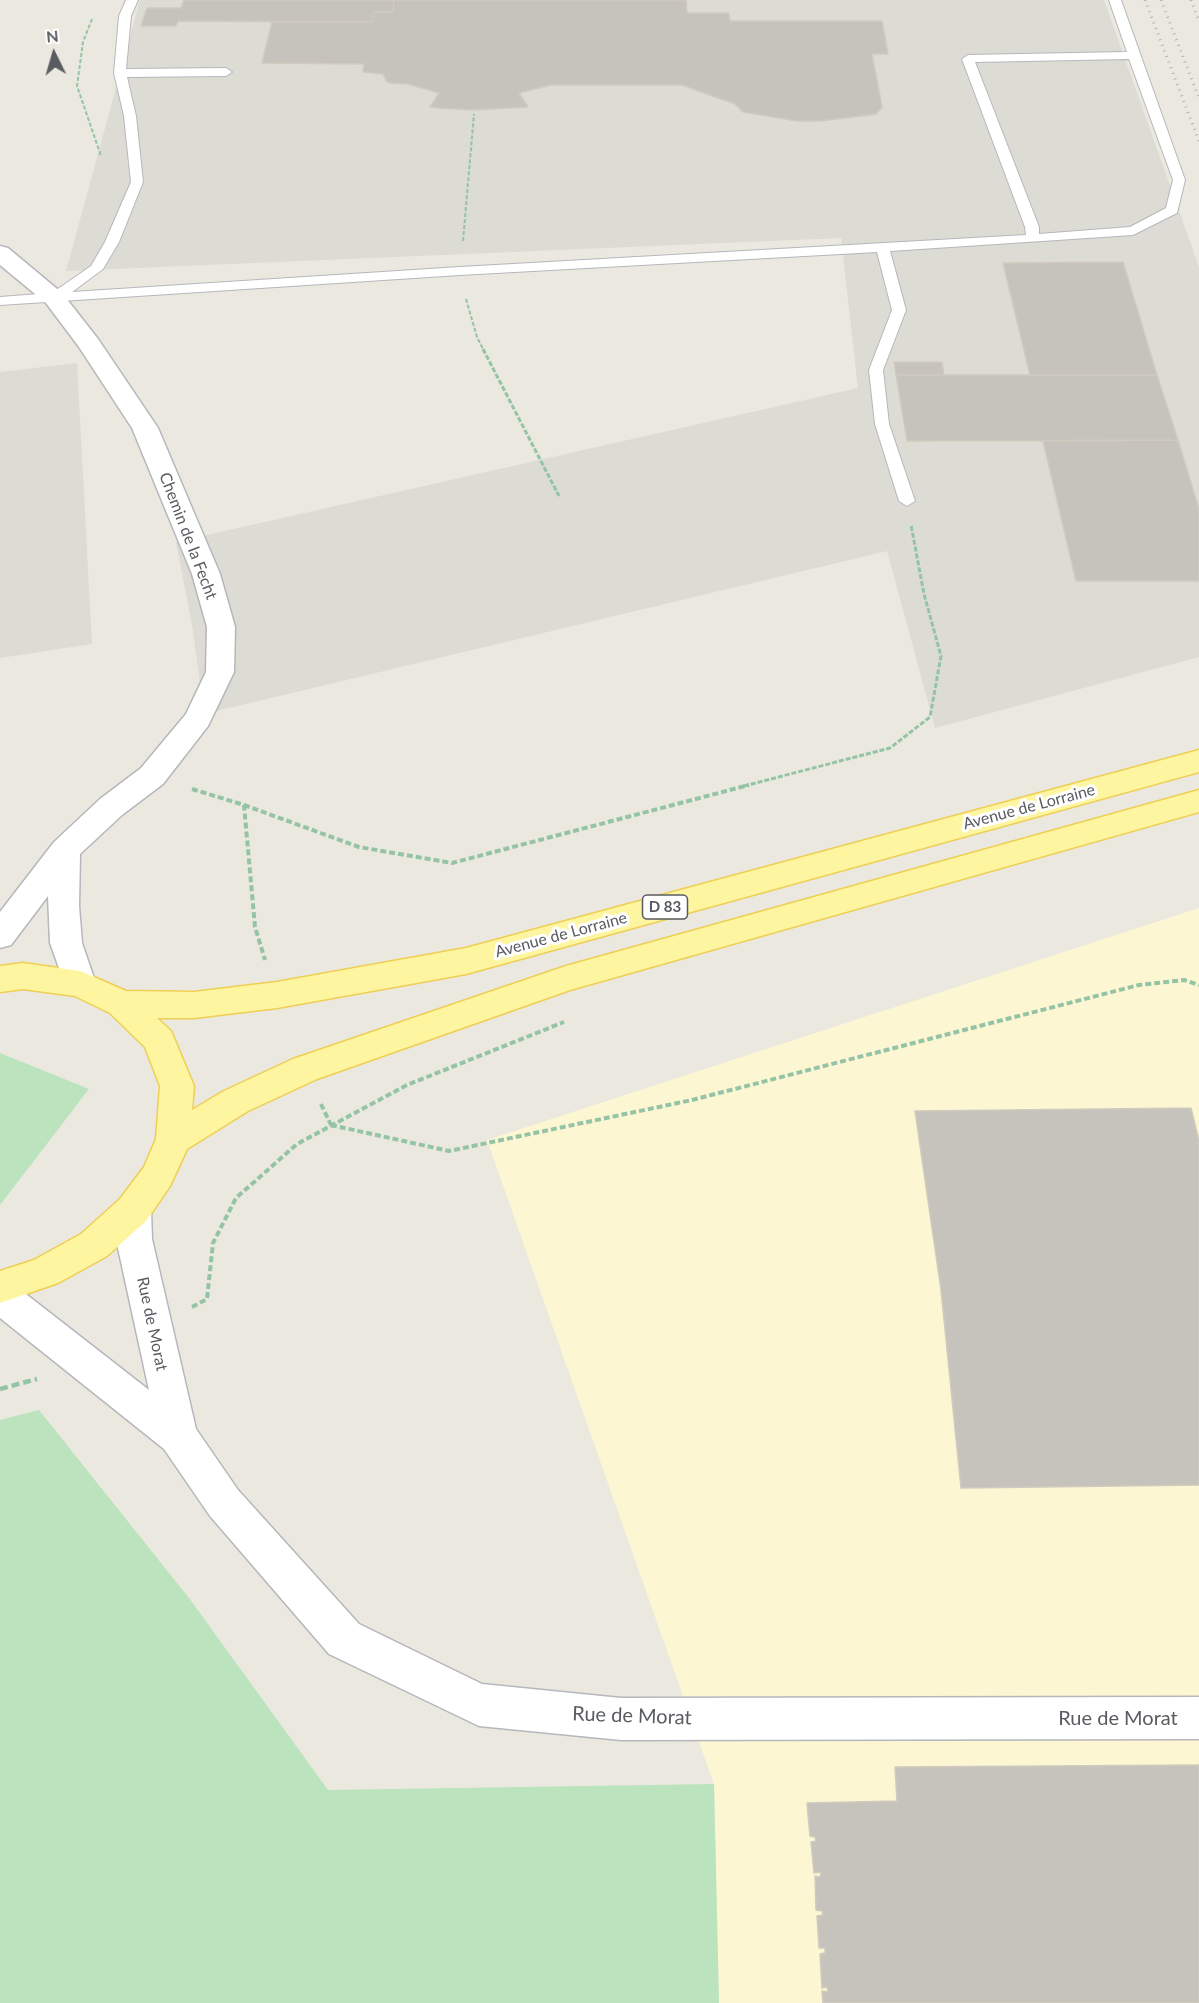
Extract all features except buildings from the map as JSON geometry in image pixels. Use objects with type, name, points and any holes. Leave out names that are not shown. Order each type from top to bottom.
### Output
[{"type":"main road","name":"Avenue de Lorraine","points":[[122,1004],[194,1005],[277,995],[466,961],[1199,761]]},
{"type":"main road","points":[[173,1139],[236,1101],[305,1069],[566,980],[1199,801]]},
{"type":"main road","points":[[0,979],[23,976],[80,984],[122,1004],[159,1040],[177,1086],[173,1139],[158,1175],[133,1210],[94,1245],[45,1272],[0,1287]]},
{"type":"street","name":"Chemin de la Fecht","points":[[0,253],[54,298],[89,344],[145,428],[206,574],[221,627],[220,672],[198,719],[152,776],[111,807],[65,850],[0,936]]},
{"type":"street","points":[[65,850],[63,906],[66,943],[80,984]]},
{"type":"street","name":"Rue de Morat","points":[[133,1210],[134,1239],[178,1436]]},
{"type":"street","name":"Rue de Morat","points":[[0,1296],[178,1436],[224,1503],[344,1639],[480,1705],[621,1719],[1199,1718]]},
{"type":"lane","points":[[54,298],[96,269],[112,242],[137,182],[130,116],[120,73],[125,16],[132,0]]},
{"type":"lane","points":[[0,301],[460,271],[1033,239],[1133,231],[1172,210],[1179,180],[1115,0]]},
{"type":"lane","points":[[1033,239],[1032,227],[968,59],[1134,55]]},
{"type":"lane","points":[[120,73],[226,72]]},
{"type":"lane","points":[[880,246],[886,256],[899,310],[876,370],[882,424],[907,501]]},
{"type":"path","points":[[95,11],[83,42],[77,86],[101,157]]},
{"type":"path","points":[[474,114],[460,271],[477,337],[559,496]]},
{"type":"path","points":[[152,776],[244,805],[359,847],[452,863],[890,748],[930,717],[941,656],[924,594],[907,501]]},
{"type":"path","points":[[244,805],[255,927],[277,995]]},
{"type":"path","points":[[305,1069],[331,1125],[448,1151],[692,1100],[1139,985],[1184,980],[1199,985]]},
{"type":"shaded area","points":[[140,0],[1104,0],[1199,267],[1199,657],[935,728],[887,551],[204,714],[193,631],[176,542],[858,388],[841,238],[66,271]]},
{"type":"shaded area","points":[[77,363],[92,644],[0,658],[0,372]]},
{"type":"shaded area","points":[[1199,908],[1199,2003],[719,2003],[714,1784],[487,1140]]},
{"type":"green space","points":[[0,1053],[89,1089],[0,1205]]},
{"type":"green space","points":[[39,1410],[189,1598],[328,1790],[714,1784],[719,2003],[0,2003],[0,1420]]},
{"type":"railway","points":[[1145,0],[1199,141]]},
{"type":"railway","points":[[1161,0],[1199,98]]},
{"type":"railway","points":[[1191,0],[1199,21]]}]
